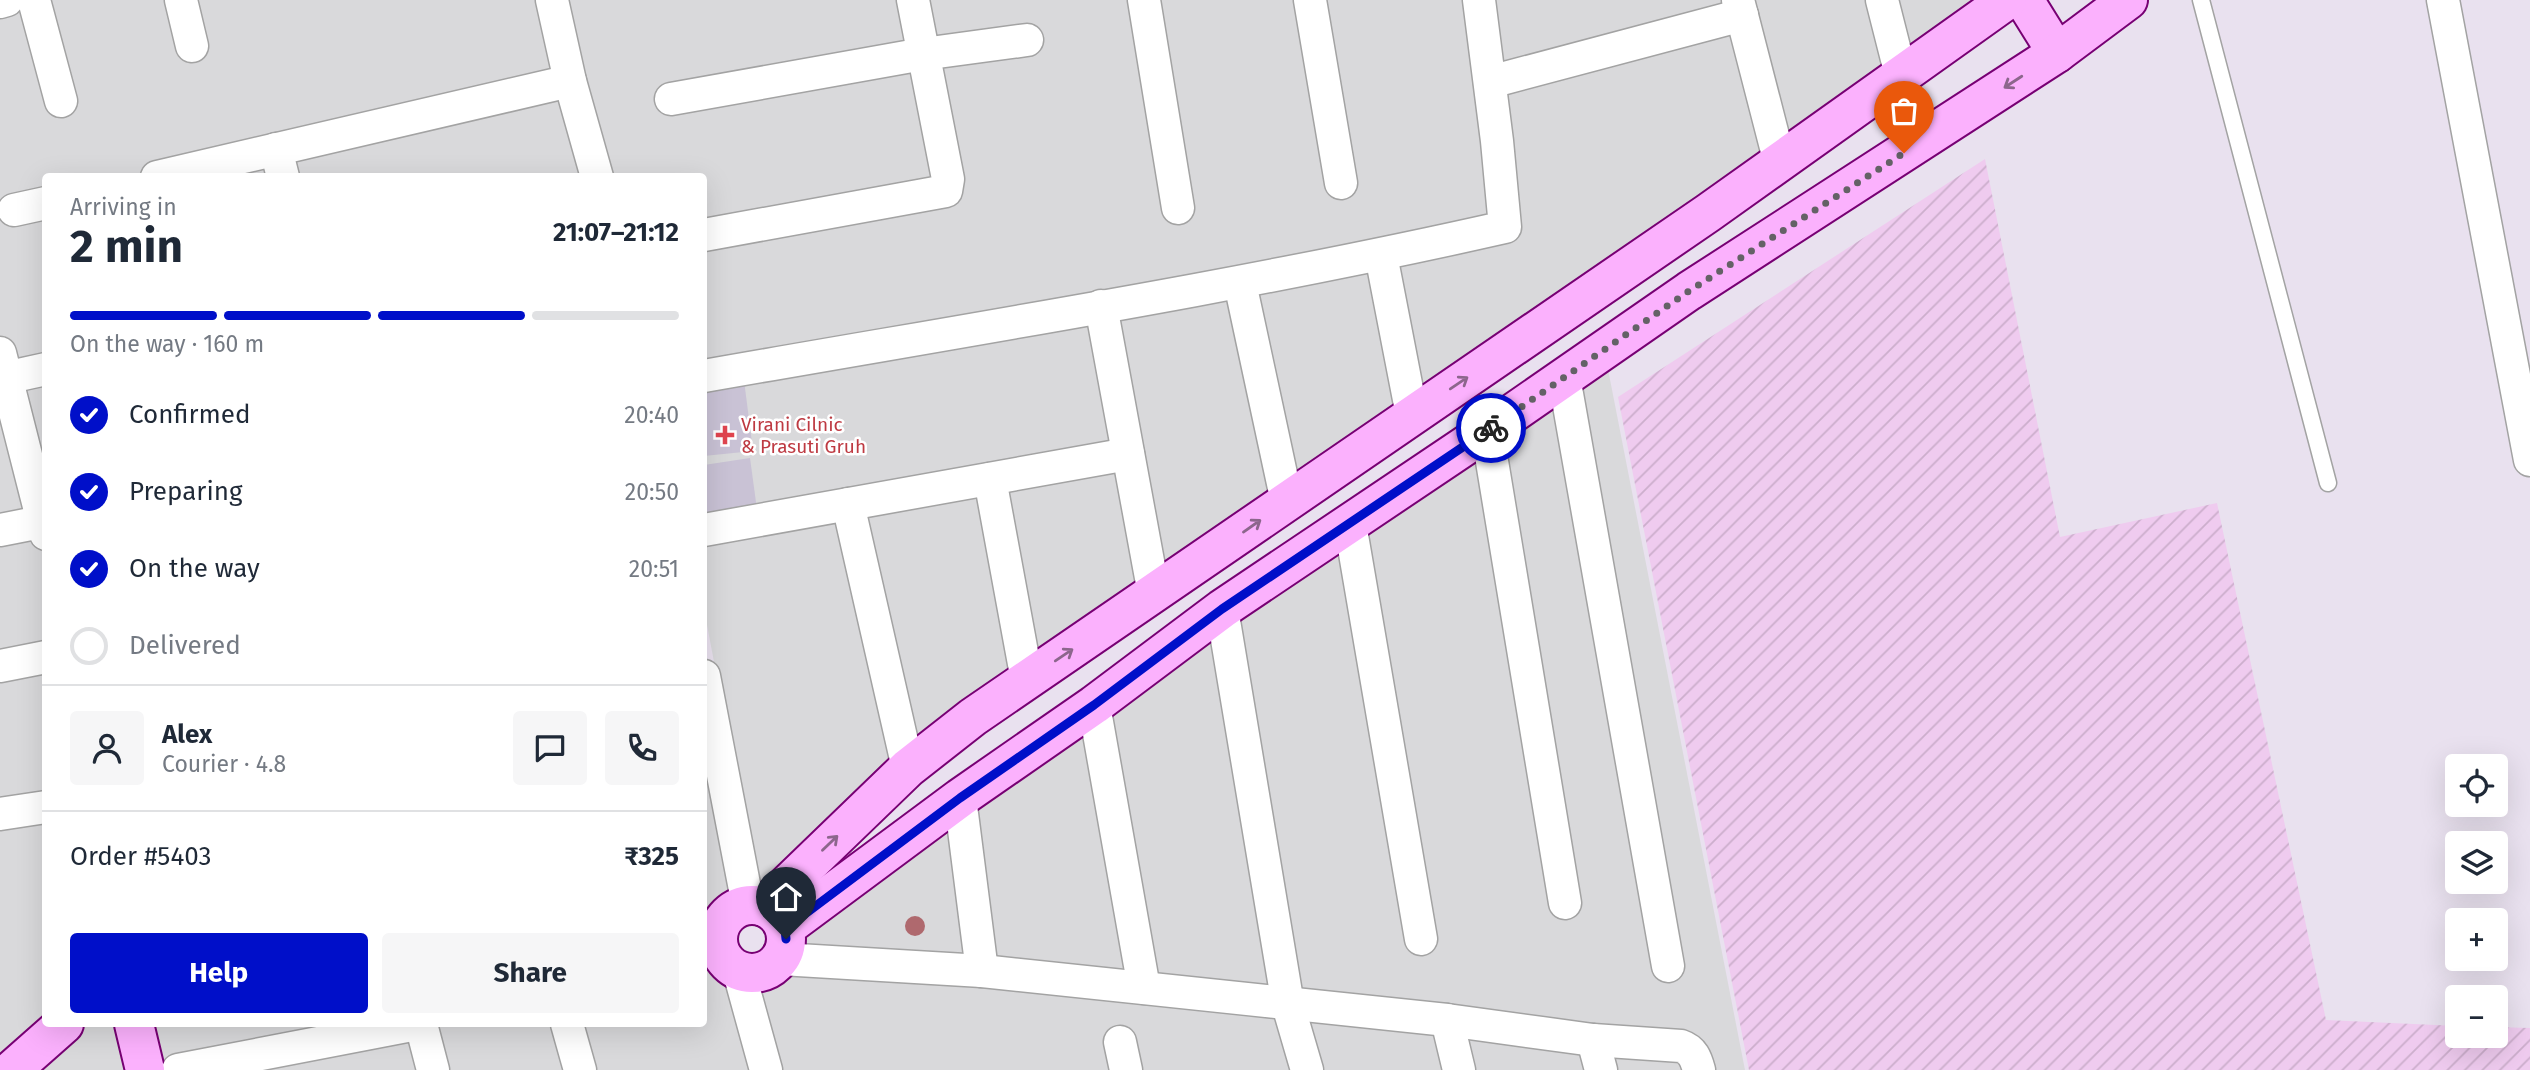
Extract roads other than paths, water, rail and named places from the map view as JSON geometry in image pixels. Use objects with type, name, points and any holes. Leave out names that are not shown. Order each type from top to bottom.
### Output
[{"type":"street","points":[[0,2],[7,0]]},
{"type":"street","points":[[34,0],[61,101]]},
{"type":"street","points":[[181,0],[192,46]]},
{"type":"street","points":[[552,0],[570,81],[596,173]]},
{"type":"street","points":[[707,234],[946,191],[948,179],[913,0]]},
{"type":"street","points":[[1144,0],[1178,208]]},
{"type":"street","points":[[1310,0],[1341,183]]},
{"type":"street","points":[[707,375],[1240,283],[1381,256],[1505,227],[1479,0]]},
{"type":"street","points":[[1882,0],[1902,75]]},
{"type":"street","points":[[769,925],[908,768],[973,717],[1780,163],[2007,0]]},
{"type":"street","points":[[2024,0],[2057,53]]},
{"type":"street","points":[[769,925],[960,798],[1094,705],[1222,609],[1689,291],[2057,53],[2129,0]]},
{"type":"street","points":[[2443,0],[2530,460]]},
{"type":"street","points":[[1490,82],[1740,8],[1780,163]]},
{"type":"street","points":[[671,99],[923,54],[1027,40]]},
{"type":"street","points":[[192,173],[279,163],[570,81]]},
{"type":"street","points":[[15,210],[42,204]]},
{"type":"street","points":[[1657,248],[1689,291]]},
{"type":"street","points":[[1381,256],[1412,415]]},
{"type":"street","points":[[1240,283],[1287,502]]},
{"type":"street","points":[[1101,306],[1154,594]]},
{"type":"street","points":[[42,369],[2,370],[42,515]]},
{"type":"street","points":[[1564,377],[1668,966]]},
{"type":"street","points":[[1487,431],[1565,903]]},
{"type":"street","points":[[707,529],[1128,454]]},
{"type":"street","points":[[990,479],[1027,680]]},
{"type":"street","points":[[848,504],[908,768]]},
{"type":"street","points":[[1350,524],[1422,939]]},
{"type":"street","points":[[0,530],[42,526]]},
{"type":"street","points":[[1222,609],[1288,1005],[1307,1070]]},
{"type":"street","points":[[0,666],[42,658]]},
{"type":"street","points":[[707,687],[769,925],[773,967],[751,974],[721,958]]},
{"type":"street","points":[[1094,705],[1144,988]]},
{"type":"street","points":[[960,798],[982,971]]},
{"type":"street","points":[[0,814],[42,808]]},
{"type":"street","points":[[766,1070],[721,958],[718,930],[722,921],[738,908],[769,925],[982,971],[1447,1020],[1593,1040],[1681,1046],[1689,1048],[1699,1070]]},
{"type":"street","points":[[1447,1020],[1459,1070]]},
{"type":"street","points":[[12,1070],[61,1027]]},
{"type":"street","points":[[135,1027],[145,1070]]},
{"type":"street","points":[[178,1070],[281,1047],[401,1027]]},
{"type":"street","points":[[420,1027],[433,1070]]},
{"type":"street","points":[[568,1027],[580,1070]]},
{"type":"street","points":[[1593,1040],[1601,1070]]},
{"type":"lane","points":[[2201,0],[2328,483]]},
{"type":"place","name":"Virani Cilnic & Prasuti Gruh","points":[[725,435]]}]
